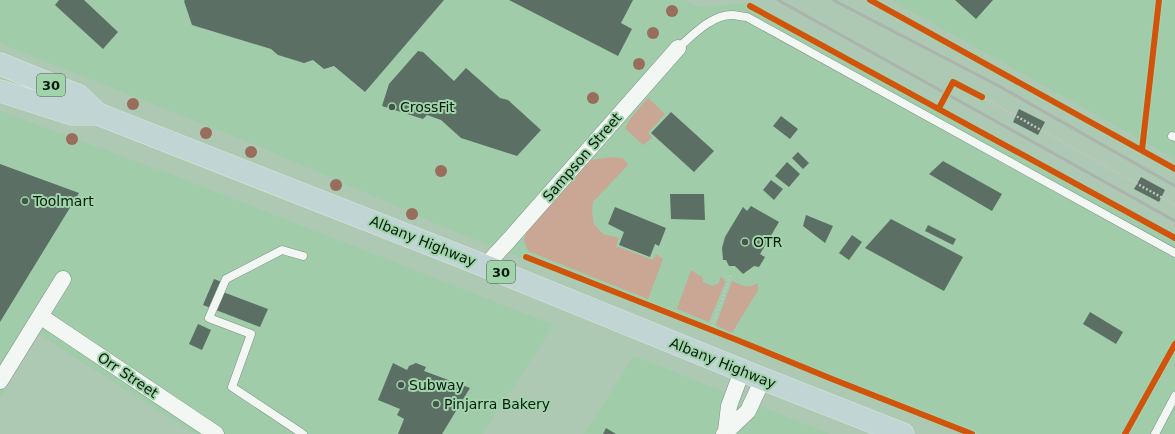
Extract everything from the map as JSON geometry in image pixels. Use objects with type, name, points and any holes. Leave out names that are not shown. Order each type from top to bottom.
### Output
[{"type":"highway","name":"Albany Highway","points":[[0,64],[79,96],[98,114]]},
{"type":"highway","name":"Albany Highway","points":[[0,91],[72,114],[98,114],[485,266],[742,371],[903,434]]},
{"type":"street","name":"Sampson Street","points":[[485,266],[678,48]]},
{"type":"street","points":[[0,382],[63,279]]},
{"type":"street","name":"Orr Street","points":[[40,316],[216,434]]},
{"type":"street","points":[[725,433],[729,406],[742,371]]},
{"type":"street","points":[[725,433],[748,411],[763,379]]},
{"type":"lane","points":[[678,48],[703,26],[713,20],[730,15],[747,17],[1175,253]]},
{"type":"lane","points":[[302,256],[282,250],[226,279],[209,318],[252,334],[232,387],[303,434]]},
{"type":"lane","points":[[1155,434],[1175,396]]},
{"type":"path","points":[[979,95],[1175,205]]},
{"type":"path","points":[[711,330],[731,274]]},
{"type":"path","points":[[703,327],[717,332]]},
{"type":"shaded area","points":[[0,0],[684,0],[697,7],[751,3],[1175,238],[1175,434],[981,434],[453,231],[263,148],[0,43]]},
{"type":"shaded area","points":[[891,0],[1175,0],[1175,159],[1059,94]]},
{"type":"shaded area","points":[[648,98],[665,114],[648,133],[652,138],[643,145],[625,128],[630,119]]},
{"type":"shaded area","points":[[0,111],[178,177],[554,325],[482,434],[195,434],[37,333],[0,398]]},
{"type":"shaded area","points":[[612,157],[623,158],[628,165],[593,202],[592,212],[594,224],[603,234],[619,238],[616,246],[653,260],[656,254],[663,259],[648,299],[528,251],[524,240],[527,231],[590,160]]},
{"type":"shaded area","points":[[691,270],[703,278],[703,282],[713,286],[719,283],[720,277],[724,279],[725,283],[709,322],[677,309]]},
{"type":"shaded area","points":[[732,281],[745,286],[751,286],[758,283],[758,290],[732,333],[716,325]]},
{"type":"shaded area","points":[[634,356],[830,434],[584,434]]},
{"type":"building","points":[[59,0],[84,0],[118,32],[103,49],[55,5]]},
{"type":"building","points":[[444,0],[365,92],[334,66],[324,69],[313,60],[304,63],[278,55],[271,49],[192,25],[184,1]]},
{"type":"building","points":[[509,0],[633,0],[621,23],[632,29],[618,56]]},
{"type":"building","points":[[955,0],[993,0],[976,19]]},
{"type":"building","points":[[418,51],[423,52],[454,81],[466,68],[500,98],[508,100],[541,130],[517,156],[461,138],[441,120],[427,115],[423,119],[382,106],[389,84]]},
{"type":"building","points":[[1019,109],[1045,122],[1038,135],[1013,122]]},
{"type":"building","points":[[671,112],[714,151],[694,172],[651,133]]},
{"type":"building","points":[[781,116],[798,129],[790,139],[773,126]]},
{"type":"building","points":[[798,152],[809,163],[803,169],[792,158]]},
{"type":"building","points":[[943,161],[1002,194],[992,211],[929,174]]},
{"type":"building","points":[[787,162],[800,174],[789,187],[775,176]]},
{"type":"building","points":[[0,164],[79,193],[0,322]]},
{"type":"building","points":[[1141,177],[1165,190],[1159,202],[1134,189]]},
{"type":"building","points":[[771,180],[783,189],[774,200],[763,190]]},
{"type":"building","points":[[670,194],[704,194],[705,220],[671,219]]},
{"type":"building","name":"OTR","points":[[751,206],[779,222],[760,254],[765,257],[759,267],[754,266],[743,274],[735,266],[729,266],[726,260],[723,260],[722,248],[725,237],[743,207],[747,211]]},
{"type":"building","points":[[615,207],[666,228],[659,246],[655,244],[650,257],[619,245],[624,232],[608,224]]},
{"type":"building","points":[[806,215],[833,226],[825,243],[803,226]]},
{"type":"building","points":[[891,219],[963,257],[944,291],[865,248]]},
{"type":"building","points":[[928,225],[956,239],[953,245],[925,231]]},
{"type":"building","points":[[852,235],[862,242],[849,260],[839,253]]},
{"type":"building","points":[[214,279],[227,284],[223,292],[268,309],[260,327],[203,305]]},
{"type":"building","points":[[1090,312],[1123,332],[1116,344],[1083,324]]},
{"type":"building","points":[[198,324],[211,330],[202,350],[189,344]]},
{"type":"building","name":"Pinjarra Bakery","points":[[393,363],[407,370],[409,366],[416,363],[426,367],[424,371],[470,388],[442,434],[398,434],[404,419],[397,415],[400,409],[378,400]]},
{"type":"building","points":[[606,428],[616,434],[603,434]]},
{"type":"railway","points":[[778,0],[1175,221]]},
{"type":"railway","points":[[833,0],[999,86],[1175,186]]},
{"type":"cycle path","points":[[870,0],[1175,169]]},
{"type":"cycle path","points":[[1142,150],[1159,0]]},
{"type":"cycle path","points":[[750,6],[1175,238]]},
{"type":"cycle path","points":[[939,108],[953,82],[982,97]]},
{"type":"cycle path","points":[[526,257],[972,434]]},
{"type":"cycle path","points":[[1125,434],[1175,344]]},
{"type":"place","name":"CrossFit","points":[[392,107]]},
{"type":"place","name":"Toolmart","points":[[25,201]]},
{"type":"place","name":"OTR","points":[[745,242]]},
{"type":"place","name":"Subway","points":[[401,385]]},
{"type":"place","name":"Pinjarra Bakery","points":[[436,404]]}]
